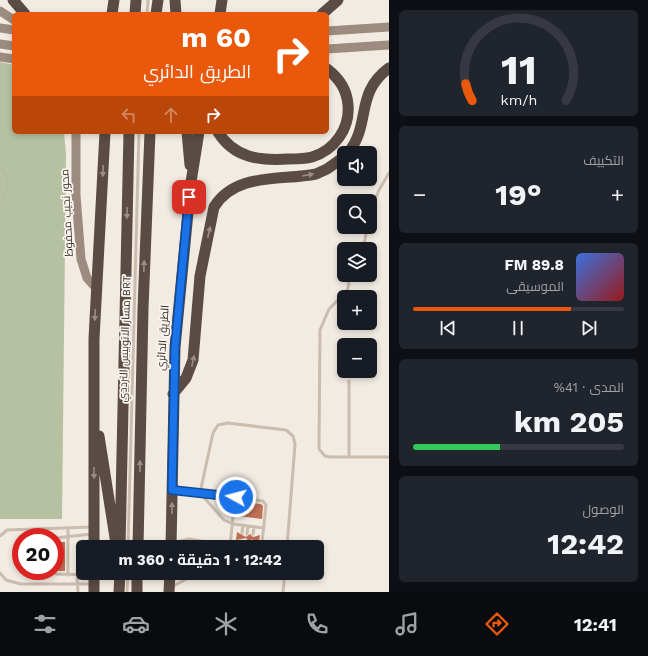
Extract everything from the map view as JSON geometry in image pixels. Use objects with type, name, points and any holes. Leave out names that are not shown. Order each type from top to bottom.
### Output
[{"type":"highway","points":[[13,0],[22,12]]},
{"type":"highway","points":[[110,0],[113,8]]},
{"type":"highway","points":[[135,12],[136,0]]},
{"type":"highway","points":[[156,12],[158,0]]},
{"type":"highway","points":[[175,0],[176,12]]},
{"type":"highway","points":[[220,12],[222,0]]},
{"type":"highway","points":[[324,12],[338,0]]},
{"type":"highway","points":[[353,146],[360,135],[365,99],[369,90],[374,81],[389,68]]},
{"type":"highway","points":[[220,134],[231,147],[252,158],[268,161],[314,156],[331,146],[340,136],[346,123],[348,103],[341,84],[329,72]]},
{"type":"highway","points":[[94,540],[94,339],[105,134]]},
{"type":"highway","points":[[120,540],[129,134]]},
{"type":"highway","name":"الطريق الدائري","points":[[138,540],[142,309],[150,134]]},
{"type":"highway","points":[[187,134],[191,182]]},
{"type":"highway","name":"الطريق الدائري","points":[[172,540],[173,394],[182,259],[191,182],[199,134]]},
{"type":"highway","points":[[173,394],[186,378],[193,360],[200,276],[214,207],[217,202],[231,189],[240,184],[316,174],[327,170],[337,162]]},
{"type":"highway","points":[[94,410],[115,540]]},
{"type":"highway","points":[[119,592],[120,580]]},
{"type":"highway","points":[[137,580],[137,592]]},
{"type":"highway","points":[[170,580],[170,591]]},
{"type":"main road","points":[[0,11],[12,19]]},
{"type":"main road","points":[[329,32],[389,27]]},
{"type":"main road","points":[[1,45],[12,46]]},
{"type":"main road","points":[[329,49],[389,45]]},
{"type":"main road","points":[[0,56],[12,57]]},
{"type":"main road","name":"محور نجيب محفوظ","points":[[76,134],[76,195],[81,259],[87,278],[96,288]]},
{"type":"lane","points":[[147,12],[148,0]]},
{"type":"lane","name":"مسار الاتوبيس الترددي BRT","points":[[128,540],[139,134]]},
{"type":"lane","points":[[377,195],[389,173]]},
{"type":"lane","points":[[348,282],[347,291],[329,308],[320,330],[319,449],[325,456],[389,457]]},
{"type":"lane","points":[[349,381],[349,457]]},
{"type":"lane","points":[[200,493],[213,433],[218,425],[228,423],[286,430],[292,436],[295,444],[288,540]]},
{"type":"lane","points":[[172,490],[236,497],[264,502],[266,505],[262,540]]},
{"type":"lane","points":[[200,493],[220,518],[232,524],[264,528]]},
{"type":"lane","points":[[231,540],[236,497]]},
{"type":"lane","points":[[242,525],[242,533]]},
{"type":"lane","points":[[247,534],[248,526]]},
{"type":"lane","points":[[253,534],[254,527]]},
{"type":"lane","points":[[0,536],[7,530],[68,528],[94,530]]},
{"type":"lane","points":[[68,528],[68,575]]},
{"type":"lane","points":[[64,537],[94,530]]},
{"type":"lane","points":[[0,573],[6,580],[16,583],[78,584],[94,581]]},
{"type":"lane","points":[[64,575],[76,575]]},
{"type":"lane","points":[[78,580],[78,592]]},
{"type":"lane","points":[[128,580],[128,592]]},
{"type":"lane","points":[[170,591],[183,580]]},
{"type":"lane","points":[[283,592],[284,580]]},
{"type":"path","points":[[0,168],[7,179],[7,191],[2,202]]},
{"type":"green space","points":[[0,62],[12,65],[12,134],[64,134],[66,154],[62,519],[0,519]]},
{"type":"building","points":[[241,502],[261,504],[263,506],[262,519],[239,516]]},
{"type":"building","points":[[237,532],[246,537],[250,534],[253,537],[260,535],[259,540],[248,540],[246,538],[236,540]]},
{"type":"building","points":[[64,542],[65,542],[64,571]]},
{"type":"route","points":[[189,197],[182,259],[175,347],[172,490],[236,497]]}]
